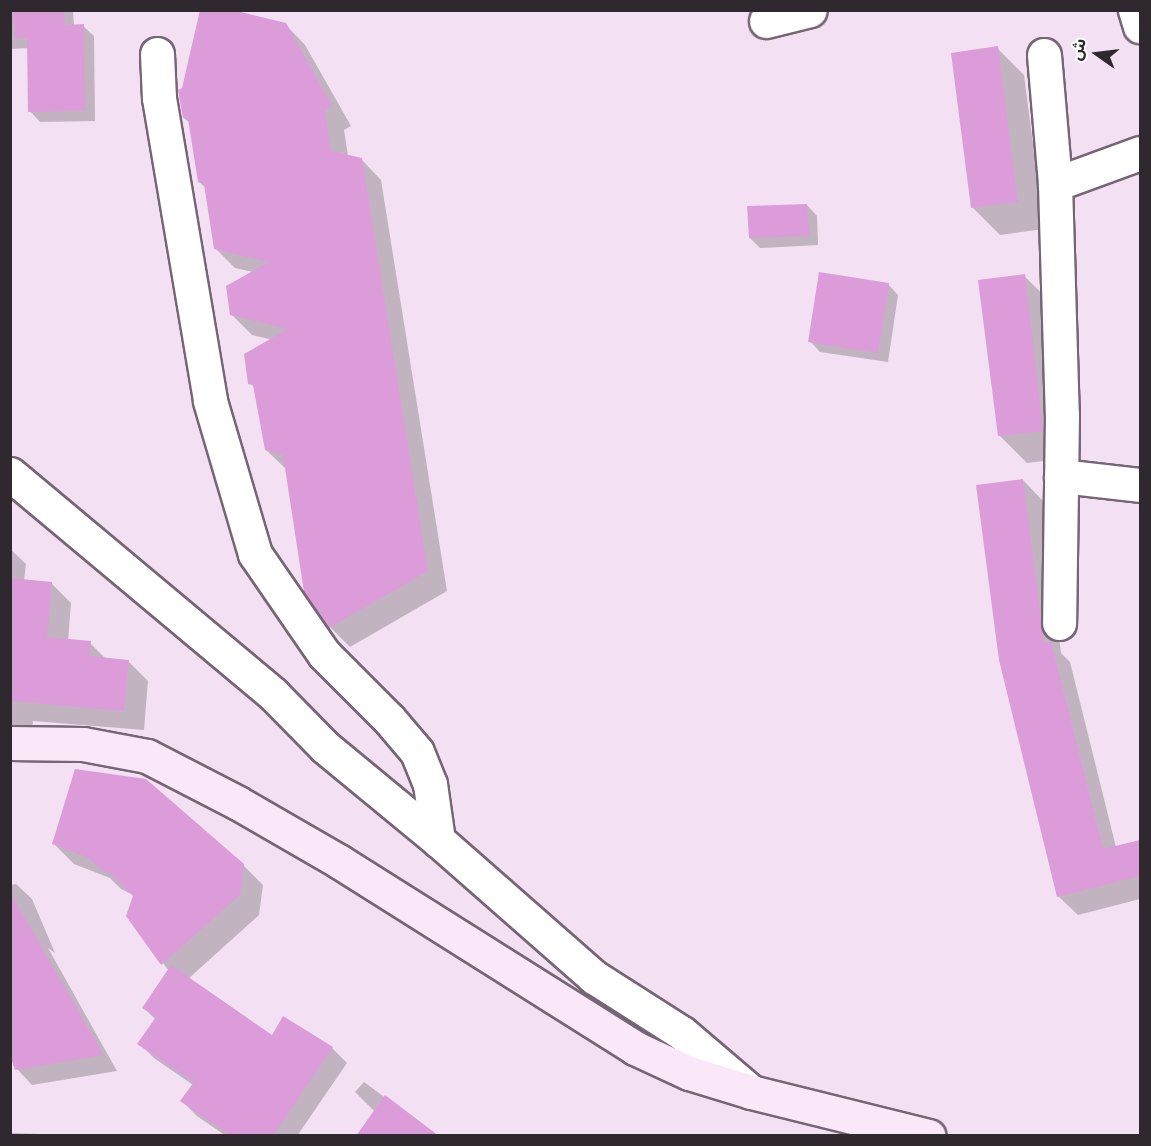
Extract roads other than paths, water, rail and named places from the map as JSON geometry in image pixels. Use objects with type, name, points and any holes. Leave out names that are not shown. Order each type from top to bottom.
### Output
[{"type":"street","points":[[766,21],[810,10]]},
{"type":"street","points":[[1135,10],[1140,26]]},
{"type":"street","points":[[157,54],[159,98],[210,401],[255,554],[324,654],[389,719],[417,752],[430,784],[438,840]]},
{"type":"street","points":[[1044,56],[1055,184],[1062,415],[1059,623]]},
{"type":"street","points":[[1055,184],[1140,153]]},
{"type":"street","points":[[10,474],[273,694],[325,747],[438,840],[594,977],[682,1033],[751,1092]]},
{"type":"street","points":[[1061,476],[1140,485]]},
{"type":"street","points":[[10,743],[83,744],[147,756],[238,803],[340,862],[635,1048],[689,1072],[751,1092],[929,1136]]}]
